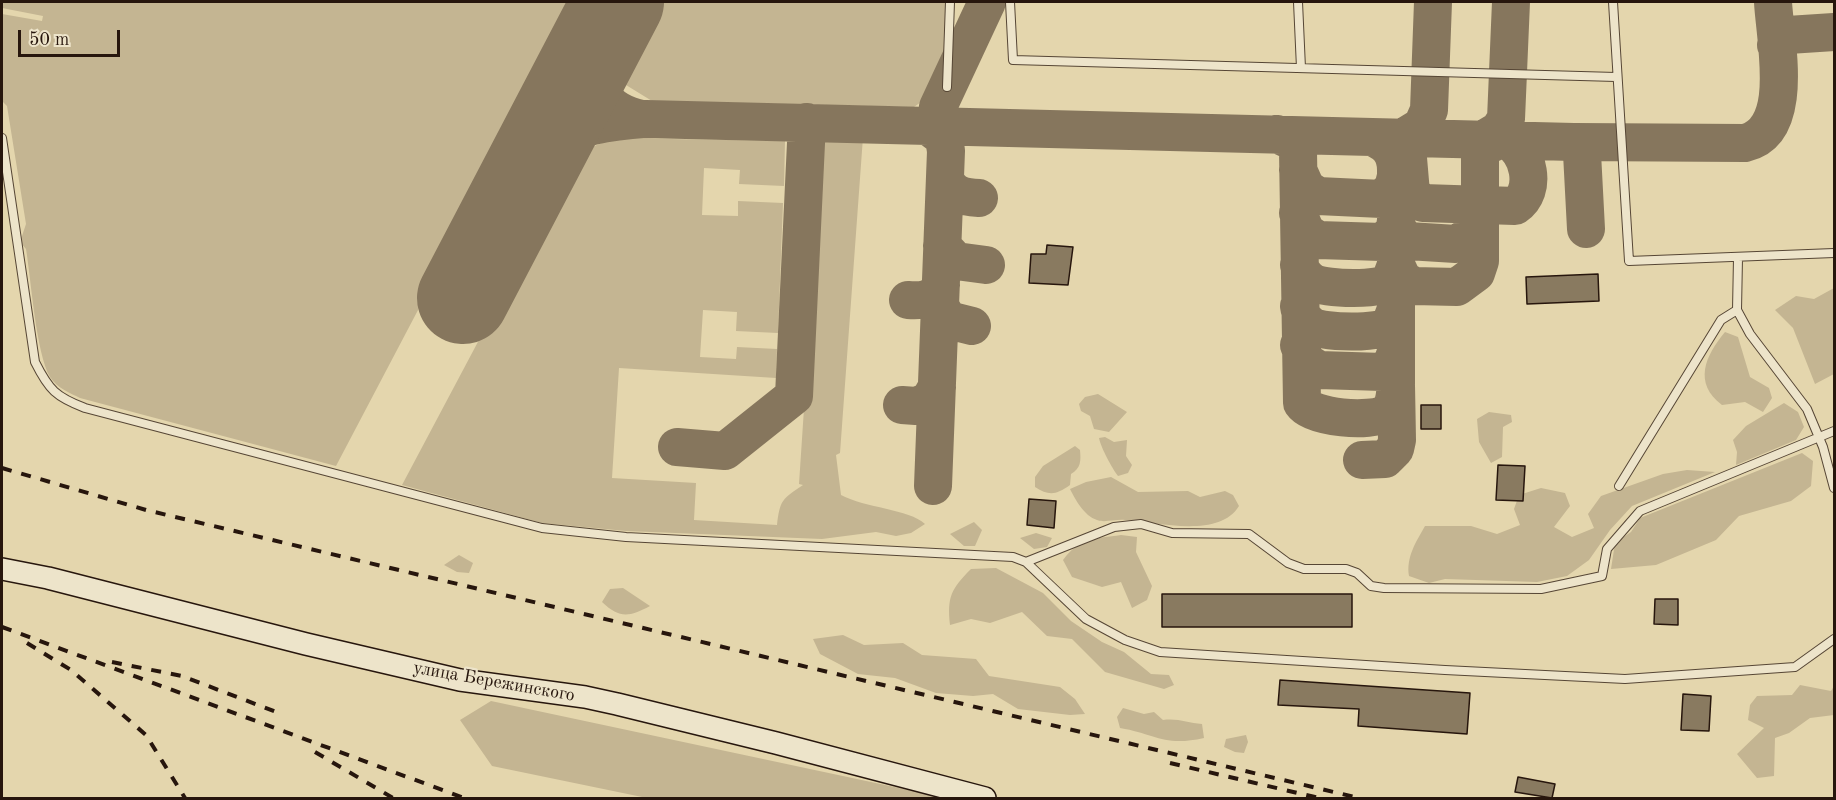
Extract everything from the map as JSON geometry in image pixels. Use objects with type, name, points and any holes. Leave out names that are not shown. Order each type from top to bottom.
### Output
[{"type":"main road","name":"улица Бережинского","points":[[2,569],[48,578],[306,644],[460,680],[585,697],[617,704],[985,798]]},
{"type":"lane","points":[[947,87],[950,2]]},
{"type":"lane","points":[[1010,2],[1013,60],[1616,77]]},
{"type":"lane","points":[[1298,2],[1300,68]]},
{"type":"lane","points":[[1612,2],[1628,259],[1636,262],[1834,253]]},
{"type":"lane","points":[[2,138],[34,362],[46,384],[61,399],[85,408],[542,528],[626,537],[1012,557],[1026,562],[1086,619],[1125,640],[1160,652],[1624,679],[1795,667],[1834,639]]},
{"type":"lane","points":[[1738,258],[1737,310],[1750,334],[1807,409],[1820,438],[1834,488]]},
{"type":"lane","points":[[1619,486],[1721,320],[1737,310]]},
{"type":"lane","points":[[1026,562],[1114,527],[1141,524],[1172,533],[1248,534],[1287,563],[1304,569],[1346,569],[1357,573],[1371,586],[1541,589],[1602,576],[1607,549],[1628,522],[1640,511],[1834,431]]},
{"type":"shaded area","points":[[2,2],[580,2],[336,466],[80,398],[60,387],[50,377],[41,351],[26,249],[20,242],[26,224],[7,106],[2,101],[2,14],[42,21],[43,16],[2,8]]},
{"type":"shaded area","points":[[657,2],[947,2],[947,46],[942,74],[927,97],[914,107],[652,101],[626,85],[624,65]]},
{"type":"shaded area","points":[[822,137],[863,137],[840,453],[836,455],[841,495],[909,515],[925,524],[911,533],[896,536],[876,532],[822,539],[626,531],[542,523],[402,485],[575,159],[592,147],[614,138],[785,141],[784,186],[739,184],[740,170],[704,168],[702,215],[738,216],[738,201],[783,203],[778,333],[736,331],[737,312],[703,310],[700,357],[736,359],[737,347],[777,349],[776,378],[619,368],[612,478],[696,483],[694,520],[777,525],[783,501],[803,485],[799,484]]},
{"type":"shaded area","points":[[1834,288],[1834,374],[1815,384],[1793,328],[1775,310],[1796,296],[1814,299]]},
{"type":"shaded area","points":[[1725,332],[1738,337],[1750,377],[1769,388],[1772,398],[1763,412],[1745,402],[1722,405],[1707,388],[1705,369],[1712,350]]},
{"type":"shaded area","points":[[1098,394],[1127,412],[1109,432],[1094,429],[1090,416],[1081,411],[1079,404],[1085,397]]},
{"type":"shaded area","points":[[1784,403],[1798,412],[1804,427],[1796,440],[1736,465],[1737,452],[1733,440],[1746,426]]},
{"type":"shaded area","points":[[1489,412],[1511,415],[1512,422],[1503,427],[1502,457],[1491,463],[1479,442],[1477,419]]},
{"type":"shaded area","points":[[1105,437],[1114,442],[1127,440],[1126,456],[1132,465],[1128,473],[1118,476],[1100,442],[1099,438]]},
{"type":"shaded area","points":[[1075,446],[1080,450],[1080,461],[1079,467],[1071,474],[1070,485],[1061,491],[1052,493],[1035,487],[1035,477],[1043,466]]},
{"type":"shaded area","points":[[1802,453],[1813,461],[1811,486],[1791,501],[1739,516],[1716,540],[1656,565],[1611,569],[1615,543],[1631,532],[1640,518]]},
{"type":"shaded area","points":[[1687,470],[1715,472],[1632,506],[1610,530],[1589,560],[1567,576],[1537,582],[1445,579],[1429,583],[1409,576],[1410,556],[1425,526],[1471,526],[1497,534],[1520,525],[1514,509],[1519,495],[1541,488],[1565,493],[1570,506],[1554,527],[1572,537],[1594,528],[1588,514],[1601,496],[1663,474]]},
{"type":"shaded area","points":[[1111,477],[1138,492],[1188,491],[1200,497],[1225,491],[1233,495],[1239,506],[1230,516],[1203,525],[1097,520],[1084,511],[1070,489],[1086,482]]},
{"type":"shaded area","points":[[974,522],[982,530],[975,546],[964,546],[950,534]]},
{"type":"shaded area","points":[[1036,533],[1052,538],[1047,547],[1034,549],[1020,538]]},
{"type":"shaded area","points":[[1121,535],[1137,537],[1136,552],[1152,586],[1147,600],[1132,608],[1121,582],[1102,587],[1072,577],[1063,560],[1069,552],[1082,543]]},
{"type":"shaded area","points":[[459,555],[473,563],[469,573],[457,572],[444,565]]},
{"type":"shaded area","points":[[996,568],[1043,593],[1071,621],[1102,642],[1124,652],[1151,674],[1169,675],[1174,685],[1164,689],[1105,672],[1072,639],[1047,636],[1022,612],[990,623],[971,619],[950,625],[950,600],[959,582],[971,569]]},
{"type":"shaded area","points":[[623,588],[650,606],[630,614],[620,614],[602,602],[610,589]]},
{"type":"shaded area","points":[[843,635],[864,645],[903,643],[922,655],[976,659],[989,676],[1060,687],[1075,699],[1085,714],[1070,715],[1018,709],[993,694],[973,696],[936,693],[895,678],[858,674],[820,654],[813,639]]},
{"type":"shaded area","points":[[1800,685],[1831,691],[1834,686],[1834,715],[1810,718],[1789,733],[1775,738],[1774,776],[1757,778],[1737,754],[1764,728],[1748,720],[1750,705],[1757,696],[1792,695]]},
{"type":"shaded area","points":[[491,701],[946,798],[647,798],[492,766],[460,720]]},
{"type":"shaded area","points":[[1123,708],[1144,714],[1154,712],[1163,720],[1202,724],[1204,738],[1179,741],[1160,739],[1120,728],[1117,717]]},
{"type":"shaded area","points":[[1246,735],[1248,742],[1244,753],[1224,747],[1226,739]]},
{"type":"building","points":[[1047,245],[1073,247],[1068,285],[1029,283],[1031,254],[1046,254]]},
{"type":"building","points":[[1598,274],[1599,301],[1527,304],[1526,277]]},
{"type":"building","points":[[1421,405],[1441,405],[1441,429],[1421,429]]},
{"type":"building","points":[[1498,465],[1525,466],[1523,501],[1496,500]]},
{"type":"building","points":[[1029,499],[1056,501],[1054,528],[1027,525]]},
{"type":"building","points":[[1162,594],[1352,594],[1352,627],[1162,627]]},
{"type":"building","points":[[1655,599],[1678,599],[1678,625],[1654,624]]},
{"type":"building","points":[[1280,680],[1470,693],[1467,734],[1358,726],[1359,709],[1278,705]]},
{"type":"building","points":[[1683,694],[1711,696],[1709,731],[1681,730]]},
{"type":"building","points":[[1518,777],[1555,784],[1552,798],[1515,792]]},
{"type":"taxiway","points":[[935,126],[938,107],[987,2]]},
{"type":"taxiway","points":[[1404,137],[1422,126],[1429,110],[1433,2]]},
{"type":"taxiway","points":[[1484,139],[1499,130],[1506,119],[1511,2]]},
{"type":"taxiway","points":[[542,146],[592,126],[646,119],[1574,142],[1745,143],[1761,135],[1771,121],[1777,103],[1779,83],[1773,2]]},
{"type":"taxiway","points":[[1776,45],[1788,35],[1834,32]]},
{"type":"taxiway","points":[[596,44],[595,71],[601,93],[616,109],[642,119]]},
{"type":"taxiway","points":[[677,447],[725,451],[794,396],[807,122]]},
{"type":"taxiway","points":[[928,126],[944,138],[946,151],[933,486]]},
{"type":"taxiway","points":[[1277,134],[1294,142],[1298,151],[1302,403],[1317,412],[1355,418],[1378,416],[1389,411],[1394,400],[1396,383],[1396,164],[1390,149],[1371,137]]},
{"type":"taxiway","points":[[1396,265],[1403,280],[1414,286],[1457,287],[1476,273],[1480,261],[1480,156],[1486,146],[1499,140]]},
{"type":"taxiway","points":[[1408,158],[1411,193],[1423,203],[1515,206],[1527,191],[1528,171],[1520,152],[1506,140]]},
{"type":"taxiway","points":[[1574,142],[1582,153],[1586,229]]},
{"type":"taxiway","points":[[1298,170],[1306,188],[1318,196],[1382,199],[1393,188],[1396,176]]},
{"type":"taxiway","points":[[945,180],[951,189],[959,194],[979,198]]},
{"type":"taxiway","points":[[1298,213],[1306,232],[1318,240],[1382,242],[1394,232],[1396,221]]},
{"type":"taxiway","points":[[1396,221],[1398,231],[1408,241],[1456,244],[1471,235],[1480,218]]},
{"type":"taxiway","points":[[942,246],[956,261],[986,265]]},
{"type":"taxiway","points":[[1299,265],[1305,276],[1314,283],[1330,287],[1354,288],[1385,284],[1390,281],[1396,265]]},
{"type":"taxiway","points":[[908,300],[931,297],[941,285]]},
{"type":"taxiway","points":[[940,306],[948,320],[972,326]]},
{"type":"taxiway","points":[[1299,306],[1303,317],[1312,326],[1339,331],[1385,328],[1390,325],[1396,309]]},
{"type":"taxiway","points":[[1299,345],[1306,362],[1319,370],[1383,372],[1391,366],[1395,355]]},
{"type":"taxiway","points":[[1362,460],[1385,459],[1395,449],[1397,440],[1396,385]]},
{"type":"taxiway","points":[[902,405],[916,406],[929,401],[937,387]]},
{"type":"runway","points":[[463,298],[618,2]]},
{"type":"railway","points":[[2,468],[146,510],[1359,798]]},
{"type":"railway","points":[[2,627],[464,798]]},
{"type":"railway","points":[[27,643],[71,670],[146,735],[185,798]]},
{"type":"railway","points":[[112,662],[182,676],[279,713]]},
{"type":"railway","points":[[315,752],[393,798]]},
{"type":"railway","points":[[1170,763],[1319,798]]}]
